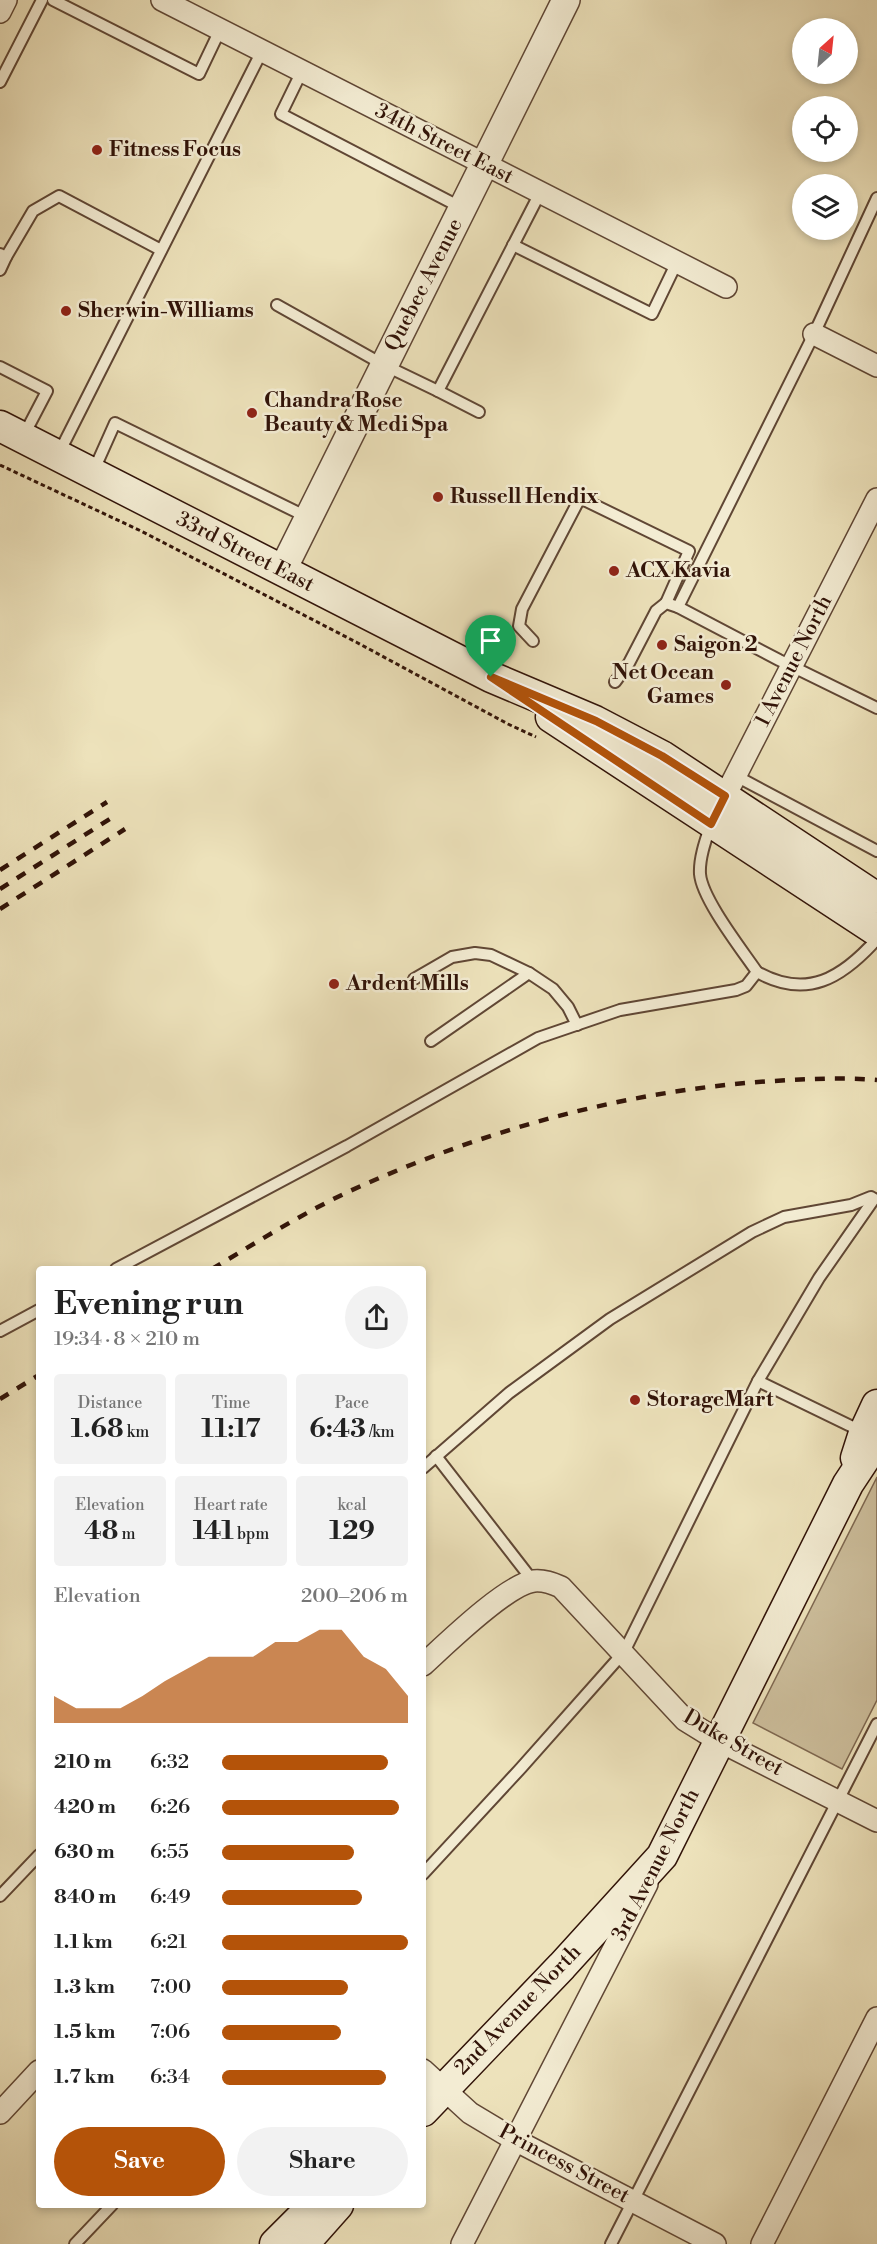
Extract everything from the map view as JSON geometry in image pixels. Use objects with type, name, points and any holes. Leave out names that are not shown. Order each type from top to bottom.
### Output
[{"type":"main road","name":"33rd Street East","points":[[11,432],[491,677],[596,721],[662,756],[730,786],[877,898]]},
{"type":"main road","name":"33rd Street East","points":[[491,677],[711,824],[877,930]]},
{"type":"main road","name":"3rd Avenue North","points":[[662,1856],[871,1437],[877,1405]]},
{"type":"main road","name":"2nd Avenue North","points":[[426,2102],[433,2080],[562,1966],[662,1856]]},
{"type":"main road","points":[[275,2244],[311,2208]]},
{"type":"main road","points":[[303,2244],[335,2208]]},
{"type":"street","points":[[0,12],[6,0]]},
{"type":"street","name":"34th Street East","points":[[162,0],[726,287]]},
{"type":"street","name":"Quebec Avenue","points":[[282,571],[566,0]]},
{"type":"street","points":[[814,334],[877,366]]},
{"type":"street","name":"1 Avenue North","points":[[711,824],[877,499]]},
{"type":"street","points":[[426,1662],[483,1612],[508,1593],[533,1581]]},
{"type":"street","name":"Duke Street","points":[[533,1581],[547,1581],[561,1587],[685,1720],[719,1740],[877,1821]]},
{"type":"street","name":"3rd Avenue North","points":[[462,2244],[662,1856]]},
{"type":"street","points":[[762,2244],[877,2018]]},
{"type":"street","points":[[0,2113],[36,2074]]},
{"type":"street","name":"Princess Street","points":[[433,2080],[470,2114],[515,2140],[715,2244]]},
{"type":"lane","points":[[0,82],[42,0]]},
{"type":"lane","points":[[53,0],[199,74],[220,30]]},
{"type":"lane","points":[[57,456],[262,51]]},
{"type":"lane","points":[[302,71],[281,114],[463,209]]},
{"type":"lane","points":[[438,391],[540,193]]},
{"type":"lane","points":[[0,270],[3,256],[33,211],[60,196],[161,250]]},
{"type":"lane","points":[[678,607],[814,334],[877,198]]},
{"type":"lane","points":[[513,245],[652,314],[677,262]]},
{"type":"lane","points":[[277,305],[384,365],[479,412]]},
{"type":"lane","points":[[0,367],[47,391],[11,432]]},
{"type":"lane","points":[[92,473],[115,423],[308,518]]},
{"type":"lane","points":[[533,641],[519,626],[522,609],[580,498],[689,551],[666,603],[656,611],[629,663],[615,682]]},
{"type":"lane","points":[[666,603],[877,708]]},
{"type":"lane","name":"33rd Street East","points":[[730,786],[877,851]]},
{"type":"lane","points":[[711,824],[703,853],[700,874],[702,881],[714,907],[757,972],[789,985],[809,985],[825,980],[844,968],[864,953],[877,939]]},
{"type":"lane","points":[[414,979],[452,957],[475,953],[491,955],[529,973],[554,989],[568,1007],[577,1025]]},
{"type":"lane","points":[[122,1266],[347,1146],[538,1038],[620,1010],[736,990],[746,986],[757,972]]},
{"type":"lane","points":[[431,1041],[529,973]]},
{"type":"lane","points":[[426,1465],[509,1393],[610,1319],[752,1232],[784,1217],[851,1205],[871,1197],[874,1199],[819,1278],[758,1380],[624,1652],[426,1871]]},
{"type":"lane","points":[[0,1331],[36,1312]]},
{"type":"lane","points":[[758,1380],[871,1437]]},
{"type":"lane","points":[[436,1456],[533,1581]]},
{"type":"lane","points":[[611,2244],[877,1724]]},
{"type":"lane","points":[[0,1896],[36,1858]]},
{"type":"lane","points":[[75,2244],[109,2208]]},
{"type":"path","points":[[0,465],[141,531],[356,642],[508,724],[540,738]]},
{"type":"shaded area","points":[[877,1477],[877,1700],[842,1769],[753,1723]]},
{"type":"railway","points":[[0,870],[107,802]]},
{"type":"railway","points":[[0,889],[116,815]]},
{"type":"railway","points":[[0,909],[125,829]]},
{"type":"railway","points":[[217,1266],[298,1218],[350,1191],[452,1149],[557,1116],[664,1093],[718,1086],[812,1079],[877,1080]]},
{"type":"railway","points":[[0,1399],[36,1377]]},
{"type":"place","name":"Fitness Focus","points":[[97,150]]},
{"type":"place","name":"Sherwin-Williams","points":[[66,311]]},
{"type":"place","name":"Chandra Rose Beauty & Medi Spa","points":[[252,413]]},
{"type":"place","name":"Russell Hendix","points":[[438,497]]},
{"type":"place","name":"ACX Kavia","points":[[614,571]]},
{"type":"place","name":"Saigon 2","points":[[662,645]]},
{"type":"place","name":"Net Ocean Games","points":[[726,685]]},
{"type":"place","name":"Ardent Mills","points":[[334,984]]},
{"type":"place","name":"StorageMart","points":[[635,1400]]},
{"type":"route","points":[[491,677],[596,721],[662,756],[725,796],[711,824],[586,740],[491,677]]}]
